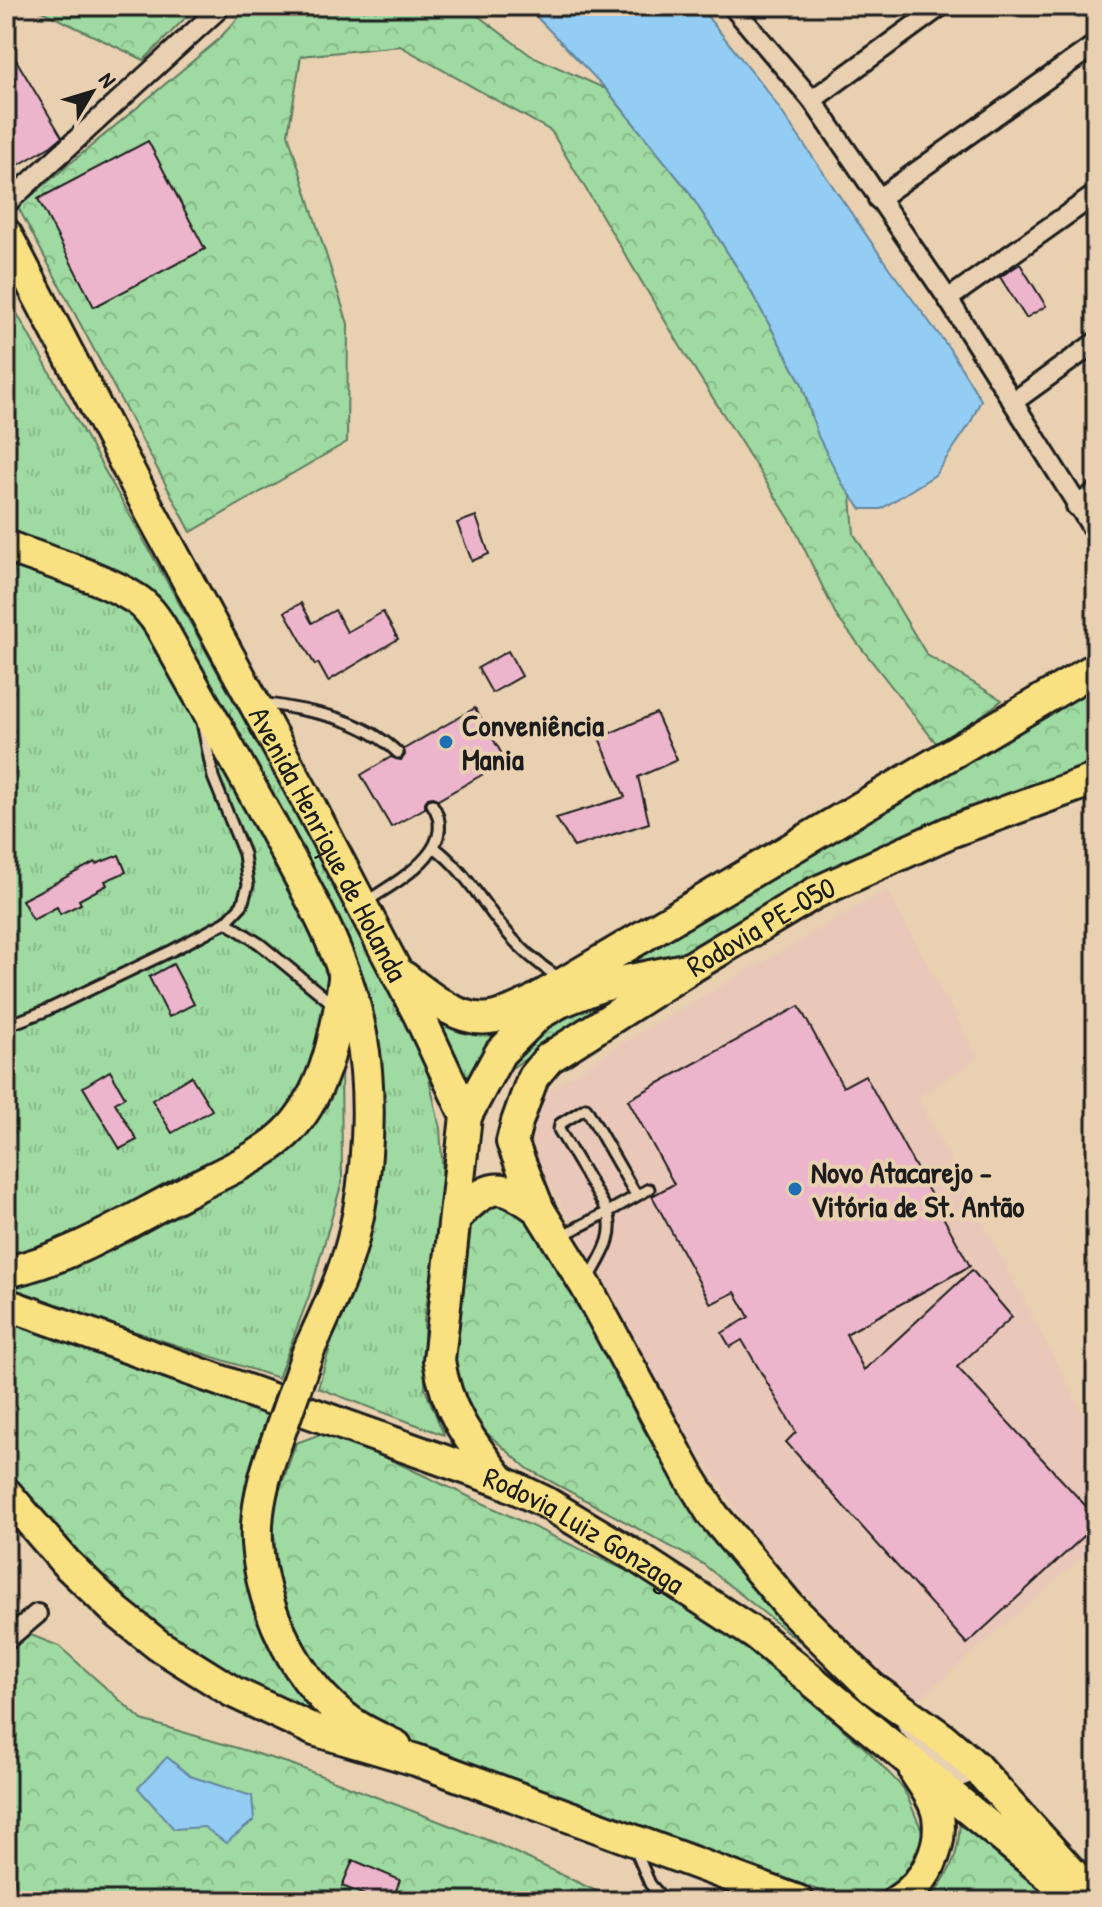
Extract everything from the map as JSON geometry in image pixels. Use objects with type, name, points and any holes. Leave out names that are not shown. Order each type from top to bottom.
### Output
[{"type":"main road","name":"Avenida Henrique de Holanda","points":[[6,234],[394,967],[466,1116]]},
{"type":"main road","points":[[6,266],[41,303]]},
{"type":"main road","name":"Avenida Henrique de Holanda","points":[[6,546],[100,582],[136,599],[148,609],[161,627],[310,896],[330,935],[352,998],[365,1054],[367,1085],[365,1157],[352,1241],[275,1446],[262,1489],[256,1539],[264,1587],[278,1628],[294,1660],[335,1709],[353,1724],[407,1752],[416,1760]]},
{"type":"main road","name":"Rodovia PE-050","points":[[394,967],[434,999],[480,1019],[505,1014],[532,1002],[1096,668]]},
{"type":"main road","name":"Rodovia PE-050","points":[[466,1116],[500,1053],[539,1014],[601,986],[690,968],[815,893],[950,832],[1096,779]]},
{"type":"main road","points":[[690,968],[573,1040],[549,1058],[533,1077],[512,1142],[539,1210],[586,1286],[713,1515],[789,1606],[872,1688],[945,1740],[975,1766],[1096,1899]]},
{"type":"main road","points":[[6,1272],[33,1266],[94,1239],[276,1143],[300,1117],[319,1082],[335,1034],[344,979]]},
{"type":"main road","points":[[466,1116],[440,1337],[442,1385],[464,1431],[501,1481]]},
{"type":"main road","points":[[455,1218],[475,1198],[491,1190],[516,1193],[539,1210]]},
{"type":"main road","name":"Rodovia Luiz Gonzaga","points":[[6,1304],[501,1481],[545,1502],[721,1611],[792,1663],[1080,1901]]},
{"type":"main road","points":[[6,1493],[66,1563],[117,1612],[191,1667],[233,1692],[314,1730],[416,1760],[798,1901]]},
{"type":"main road","points":[[897,1901],[918,1884],[930,1866],[937,1845],[938,1816],[929,1793],[903,1756]]},
{"type":"street","points":[[6,204],[222,6]]},
{"type":"street","points":[[732,6],[812,100],[948,299],[1096,534]]},
{"type":"street","points":[[812,100],[941,6]]},
{"type":"street","points":[[878,199],[1096,44]]},
{"type":"street","points":[[948,299],[1096,194]]},
{"type":"street","points":[[1013,402],[1096,342]]},
{"type":"street","points":[[1076,506],[1096,492]]},
{"type":"street","points":[[6,1640],[37,1614]]},
{"type":"lane","points":[[6,1026],[118,977],[226,922],[242,905],[247,892],[247,876],[238,836],[206,752],[198,695]]},
{"type":"lane","points":[[253,701],[345,720],[372,731],[398,753]]},
{"type":"lane","points":[[361,905],[426,859],[434,847],[438,822],[432,804]]},
{"type":"lane","points":[[434,847],[457,865],[514,941],[537,964],[565,982]]},
{"type":"lane","points":[[226,922],[260,944],[340,1009]]},
{"type":"lane","points":[[586,1286],[609,1242],[613,1227],[608,1212],[559,1130],[560,1124],[586,1108],[636,1195]]},
{"type":"lane","points":[[557,1238],[649,1189]]},
{"type":"lane","points":[[631,1840],[650,1884],[665,1901]]},
{"type":"shaded area","points":[[887,890],[978,1058],[918,1098],[1096,1438],[1096,1545],[910,1708],[760,1546],[689,1437],[527,1143],[544,1094],[616,1047]]},
{"type":"green space","points":[[31,6],[197,6],[144,60]]},
{"type":"green space","points":[[249,6],[465,6],[530,55],[606,89],[687,189],[742,275],[802,384],[812,418],[851,496],[854,534],[927,655],[1002,700],[940,748],[837,617],[792,523],[685,354],[551,131],[400,46],[301,56],[288,134],[348,324],[347,442],[191,532],[18,207],[218,40]]},
{"type":"green space","points":[[6,294],[372,948],[424,1056],[440,1128],[444,1194],[424,1320],[425,1389],[444,1435],[318,1388],[370,1213],[359,983],[111,573],[6,528]]},
{"type":"green space","points":[[6,539],[136,599],[344,979],[340,1009],[276,1143],[6,1272]]},
{"type":"green space","points":[[1096,686],[1096,766],[782,898],[478,1089],[518,1017]]},
{"type":"green space","points":[[420,1000],[509,1021],[471,1105]]},
{"type":"green space","points":[[341,1050],[342,1182],[309,1296],[278,1378],[6,1290],[6,1282],[257,1163]]},
{"type":"green space","points":[[501,1202],[520,1206],[578,1285],[579,1307],[641,1425],[695,1517],[708,1519],[835,1667],[703,1564],[528,1469],[465,1414],[448,1371],[461,1226],[489,1206]]},
{"type":"green space","points":[[6,1312],[278,1402],[259,1514],[294,1660],[430,1777],[233,1692],[6,1503]]},
{"type":"green space","points":[[329,1431],[655,1584],[763,1659],[869,1752],[904,1789],[923,1833],[916,1853],[899,1880],[882,1892],[871,1895],[832,1895],[383,1737],[324,1684],[280,1604],[272,1513],[296,1443]]},
{"type":"green space","points":[[18,1630],[59,1646],[142,1720],[291,1764],[495,1843],[617,1901],[20,1901],[6,1848],[6,1644]]},
{"type":"green space","points":[[960,1813],[1065,1901],[929,1901],[954,1860],[959,1840]]},
{"type":"water","points":[[526,6],[699,6],[768,92],[889,268],[949,348],[981,400],[970,424],[935,475],[881,509],[861,509],[843,485],[818,436],[802,384],[742,275],[687,189],[606,89]]},
{"type":"water","points":[[167,1757],[190,1776],[252,1796],[254,1820],[226,1843],[204,1827],[174,1829],[138,1788]]},
{"type":"building","points":[[6,43],[62,137],[15,167],[6,152]]},
{"type":"building","points":[[148,141],[205,249],[94,307],[38,199]]},
{"type":"building","points":[[1020,264],[1046,306],[1026,318],[1000,277]]},
{"type":"building","points":[[476,516],[489,554],[472,561],[457,523]]},
{"type":"building","points":[[301,603],[312,623],[335,610],[347,632],[383,612],[398,639],[328,681],[318,663],[315,665],[285,612]]},
{"type":"building","points":[[508,651],[522,676],[492,693],[478,668]]},
{"type":"building","points":[[475,708],[506,761],[438,800],[428,798],[425,808],[391,827],[361,775],[391,757],[401,760],[405,755],[404,749]]},
{"type":"building","points":[[656,713],[677,760],[638,777],[649,823],[574,847],[556,818],[625,797],[599,738]]},
{"type":"building","points":[[119,855],[126,872],[105,881],[107,885],[79,900],[81,904],[60,914],[57,907],[33,920],[22,900],[95,862]]},
{"type":"building","points":[[173,964],[194,1004],[169,1017],[149,977]]},
{"type":"building","points":[[799,1006],[843,1087],[865,1075],[970,1266],[846,1334],[864,1370],[972,1270],[1012,1317],[957,1367],[1096,1517],[1096,1525],[967,1644],[786,1442],[796,1432],[742,1340],[730,1347],[722,1333],[749,1317],[735,1292],[711,1304],[652,1196],[674,1184],[628,1100]]},
{"type":"building","points":[[110,1071],[125,1097],[115,1103],[137,1140],[120,1149],[83,1087]]},
{"type":"building","points":[[191,1076],[212,1110],[172,1133],[152,1100]]},
{"type":"building","points":[[353,1860],[400,1880],[392,1901],[379,1901],[342,1886]]},
{"type":"place","name":"Conveniência Mania","points":[[446,742]]},
{"type":"place","name":"Novo Atacarejo - Vitória de St. Antão","points":[[795,1189]]}]
